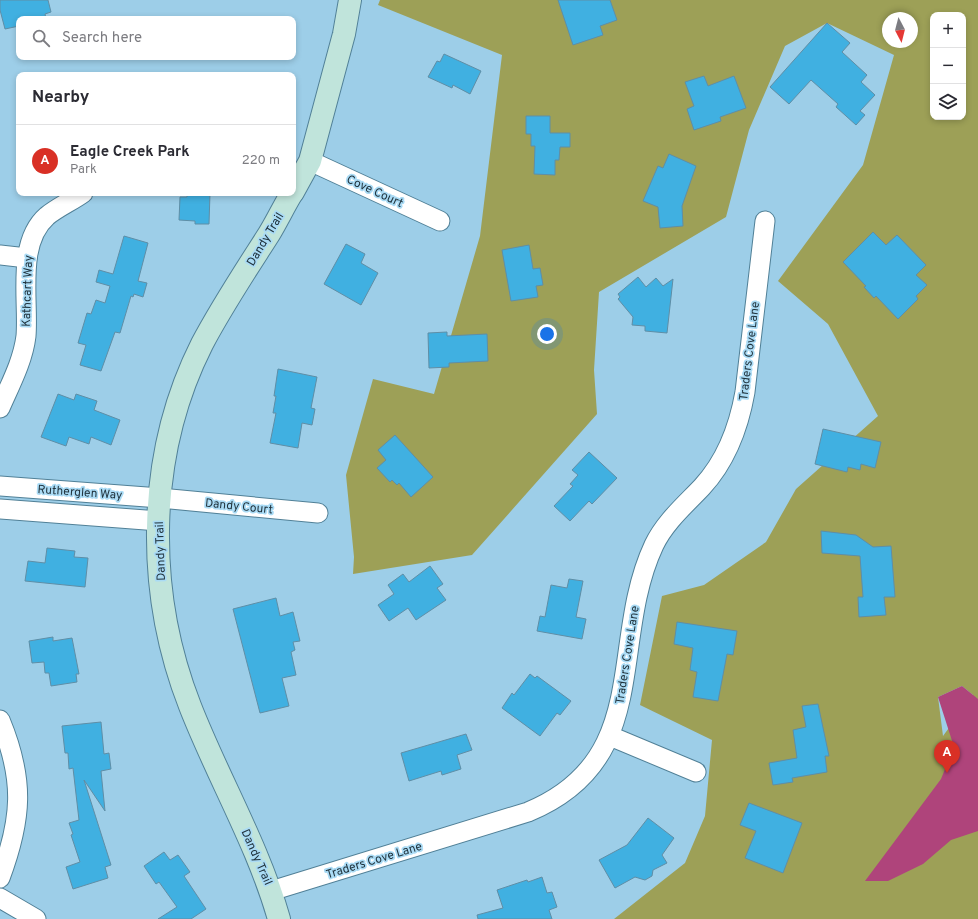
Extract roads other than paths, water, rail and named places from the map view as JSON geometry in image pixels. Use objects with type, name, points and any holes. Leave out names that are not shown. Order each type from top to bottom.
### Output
[{"type":"street","name":"Dandy Trail","points":[[296,187],[310,161],[344,34],[350,0]]},
{"type":"street","name":"Cove Court","points":[[310,161],[440,221]]},
{"type":"street","name":"Kathcart Way","points":[[0,408],[21,357],[26,337],[28,258],[31,241],[36,231],[47,217],[78,196]]},
{"type":"street","name":"Dandy Trail","points":[[279,919],[271,891],[195,719],[180,678],[171,648],[163,606],[158,556],[160,498],[167,448],[177,407],[192,367],[218,314],[271,231],[291,196]]},
{"type":"street","name":"Traders Cove Lane","points":[[271,891],[512,818],[538,808],[557,798],[580,779],[598,758],[610,736],[620,706],[638,588],[646,562],[655,543],[666,527],[718,466],[731,441],[739,418],[745,392],[765,221]]},
{"type":"street","points":[[0,255],[28,258]]},
{"type":"street","name":"Rutherglen Way","points":[[0,486],[160,498]]},
{"type":"street","name":"Dandy Court","points":[[160,498],[318,513]]},
{"type":"street","points":[[0,509],[159,521]]},
{"type":"street","points":[[0,720],[13,758],[18,796],[14,838],[0,878]]},
{"type":"street","points":[[610,736],[696,772]]},
{"type":"street","points":[[0,898],[36,919]]},
{"type":"place","name":"Eagle Creek Park","points":[[947,773]]}]
